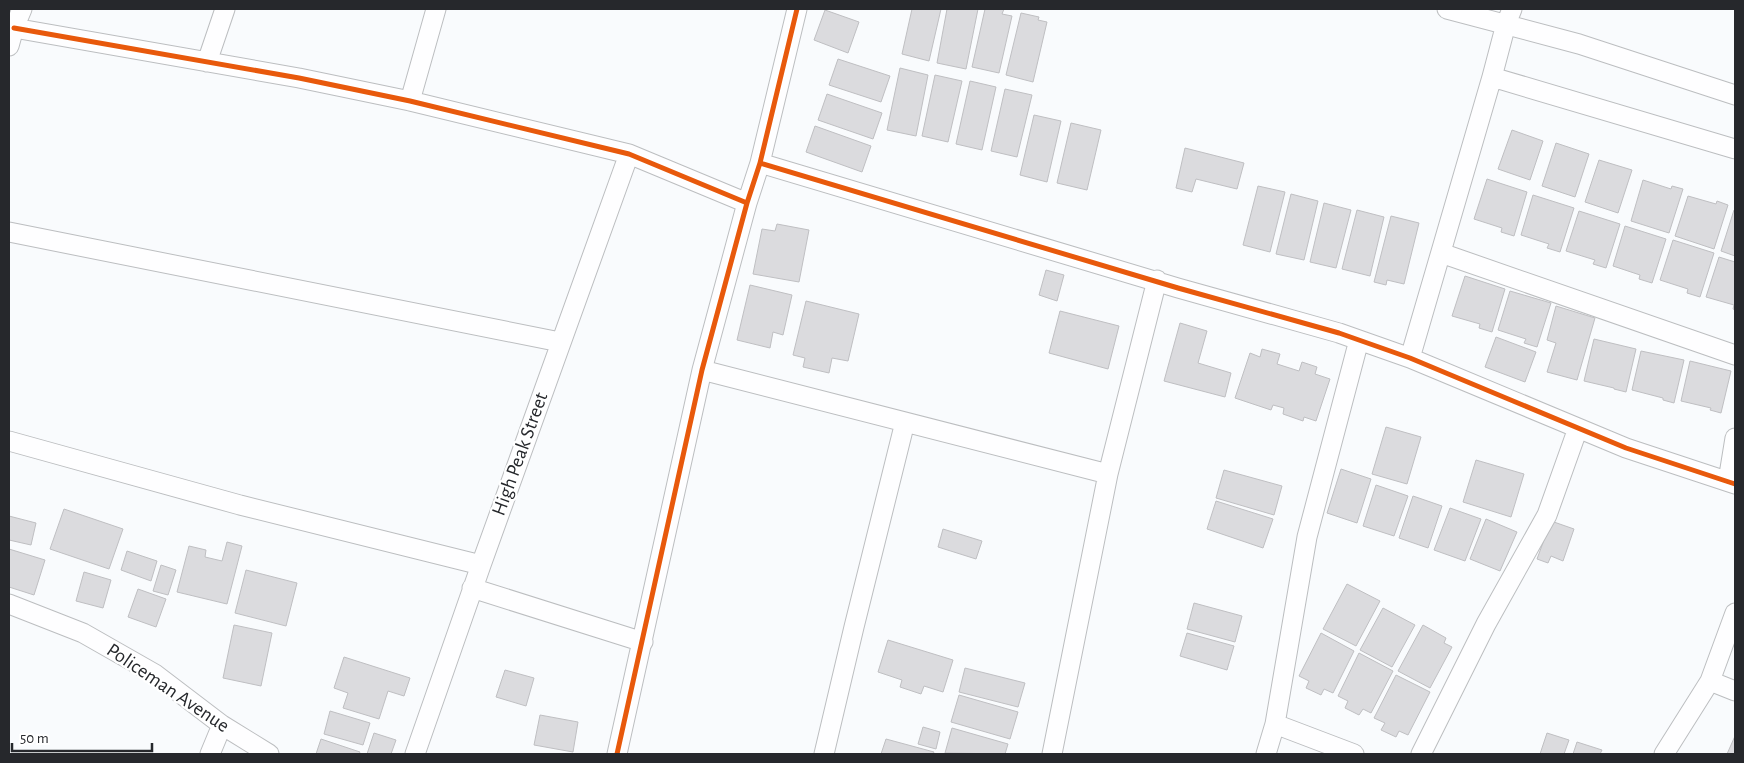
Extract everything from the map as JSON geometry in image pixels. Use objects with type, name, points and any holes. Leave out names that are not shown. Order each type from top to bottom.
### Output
[{"type":"street","points":[[9,46],[22,9]]},
{"type":"street","points":[[207,62],[225,9]]},
{"type":"street","points":[[410,101],[436,9]]},
{"type":"street","points":[[617,754],[702,370],[747,203],[760,164],[797,9]]},
{"type":"street","points":[[1447,9],[1509,16],[1579,44],[1735,95]]},
{"type":"street","points":[[1410,358],[1509,16]]},
{"type":"street","points":[[14,28],[299,78],[410,101],[628,154],[747,203]]},
{"type":"street","points":[[1492,77],[1735,149]]},
{"type":"street","name":"High Peak Street","points":[[415,754],[472,588],[628,154]]},
{"type":"street","points":[[760,164],[1220,300],[1339,333],[1410,358],[1626,448],[1731,483],[1735,438]]},
{"type":"street","points":[[9,232],[560,342]]},
{"type":"street","points":[[1441,254],[1735,355]]},
{"type":"street","points":[[1052,754],[1108,474],[1157,280]]},
{"type":"street","points":[[1266,754],[1275,724],[1307,537],[1359,340]]},
{"type":"street","points":[[702,370],[1108,474]]},
{"type":"street","points":[[824,754],[905,422]]},
{"type":"street","points":[[1421,754],[1486,624],[1547,514],[1578,428]]},
{"type":"street","points":[[9,442],[240,505],[481,565]]},
{"type":"street","points":[[472,588],[643,642]]},
{"type":"street","name":"Policeman Avenue","points":[[9,604],[83,633],[155,674],[222,725],[269,754]]},
{"type":"street","points":[[1664,754],[1710,681],[1735,613]]},
{"type":"street","points":[[1710,681],[1735,691]]},
{"type":"street","points":[[1275,724],[1354,754]]},
{"type":"street","points":[[210,754],[222,725]]},
{"type":"building","points":[[912,9],[941,9],[929,61],[902,54]]},
{"type":"building","points":[[947,9],[978,9],[966,69],[937,63]]},
{"type":"building","points":[[985,9],[1004,9],[1002,14],[1012,16],[999,73],[972,67]]},
{"type":"building","points":[[825,10],[859,22],[848,53],[814,40]]},
{"type":"building","points":[[1021,13],[1039,17],[1038,20],[1047,22],[1033,82],[1006,75]]},
{"type":"building","points":[[838,59],[890,76],[881,102],[829,85]]},
{"type":"building","points":[[900,68],[928,75],[916,136],[887,130]]},
{"type":"building","points":[[935,75],[962,81],[948,142],[922,136]]},
{"type":"building","points":[[970,81],[996,87],[982,150],[956,144]]},
{"type":"building","points":[[1005,89],[1032,95],[1017,157],[991,151]]},
{"type":"building","points":[[827,94],[882,113],[873,139],[818,120]]},
{"type":"building","points":[[1034,115],[1061,121],[1047,182],[1020,175]]},
{"type":"building","points":[[1071,123],[1101,130],[1087,190],[1057,183]]},
{"type":"building","points":[[815,126],[871,146],[862,172],[806,152]]},
{"type":"building","points":[[1512,130],[1543,141],[1530,180],[1498,169]]},
{"type":"building","points":[[1556,143],[1589,154],[1575,197],[1542,186]]},
{"type":"building","points":[[1185,148],[1244,163],[1237,189],[1196,179],[1192,192],[1176,188]]},
{"type":"building","points":[[1599,160],[1632,170],[1618,213],[1585,202]]},
{"type":"building","points":[[1487,179],[1527,192],[1514,236],[1501,232],[1502,228],[1474,219]]},
{"type":"building","points":[[1643,180],[1671,189],[1672,186],[1683,189],[1669,233],[1631,221]]},
{"type":"building","points":[[1258,186],[1285,192],[1270,252],[1243,245]]},
{"type":"building","points":[[1291,194],[1318,201],[1304,260],[1276,254]]},
{"type":"building","points":[[1533,195],[1574,208],[1560,252],[1547,248],[1549,244],[1521,235]]},
{"type":"building","points":[[1688,196],[1716,204],[1717,201],[1728,205],[1714,249],[1675,236]]},
{"type":"building","points":[[1324,203],[1351,210],[1336,268],[1310,262]]},
{"type":"building","points":[[1357,210],[1384,217],[1370,276],[1342,269]]},
{"type":"building","points":[[1579,211],[1620,224],[1606,268],[1593,264],[1595,260],[1566,251]]},
{"type":"building","points":[[1735,211],[1735,256],[1721,251]]},
{"type":"building","points":[[1391,216],[1419,223],[1404,284],[1387,280],[1386,285],[1374,282]]},
{"type":"building","points":[[777,224],[809,230],[799,282],[753,274],[762,229],[775,231]]},
{"type":"building","points":[[1625,226],[1666,239],[1652,283],[1639,279],[1640,275],[1613,266]]},
{"type":"building","points":[[1673,240],[1714,253],[1700,297],[1687,293],[1688,289],[1660,280]]},
{"type":"building","points":[[1719,257],[1735,262],[1735,310],[1733,309],[1734,305],[1706,297]]},
{"type":"building","points":[[1046,270],[1064,275],[1057,301],[1039,295]]},
{"type":"building","points":[[1465,276],[1505,289],[1492,332],[1479,328],[1480,324],[1452,316]]},
{"type":"building","points":[[750,285],[792,295],[783,335],[773,332],[770,348],[737,340]]},
{"type":"building","points":[[1510,291],[1551,303],[1537,347],[1524,343],[1526,339],[1498,330]]},
{"type":"building","points":[[806,301],[859,314],[848,361],[832,358],[829,373],[803,367],[805,358],[793,355]]},
{"type":"building","points":[[1556,306],[1595,318],[1577,380],[1547,372],[1556,343],[1547,340]]},
{"type":"building","points":[[1060,311],[1119,326],[1108,369],[1049,353]]},
{"type":"building","points":[[1180,323],[1207,331],[1198,363],[1231,373],[1225,397],[1164,381]]},
{"type":"building","points":[[1496,337],[1536,352],[1525,382],[1485,367]]},
{"type":"building","points":[[1594,339],[1636,349],[1626,392],[1584,381]]},
{"type":"building","points":[[1262,349],[1280,354],[1277,364],[1299,371],[1302,362],[1317,367],[1315,374],[1330,379],[1316,421],[1304,417],[1303,421],[1283,414],[1284,408],[1273,405],[1271,410],[1235,398],[1250,353],[1260,357]]},
{"type":"building","points":[[1641,351],[1684,360],[1674,403],[1663,400],[1663,398],[1632,390]]},
{"type":"building","points":[[1690,361],[1731,371],[1721,413],[1710,410],[1711,408],[1681,401]]},
{"type":"building","points":[[1386,427],[1421,437],[1407,484],[1372,474]]},
{"type":"building","points":[[1476,460],[1524,474],[1511,517],[1463,502]]},
{"type":"building","points":[[1341,469],[1371,479],[1357,523],[1327,513]]},
{"type":"building","points":[[1224,470],[1282,486],[1274,515],[1216,498]]},
{"type":"building","points":[[1376,485],[1408,496],[1394,536],[1363,526]]},
{"type":"building","points":[[1413,496],[1442,506],[1428,548],[1399,538]]},
{"type":"building","points":[[1216,501],[1273,519],[1263,548],[1207,529]]},
{"type":"building","points":[[1450,508],[1481,519],[1465,561],[1434,550]]},
{"type":"building","points":[[64,509],[123,529],[109,569],[50,549]]},
{"type":"building","points":[[9,516],[36,523],[31,545],[9,540]]},
{"type":"building","points":[[1486,519],[1517,532],[1500,571],[1470,559]]},
{"type":"building","points":[[1551,521],[1574,529],[1563,561],[1551,556],[1548,563],[1537,559]]},
{"type":"building","points":[[943,529],[982,541],[976,559],[938,547]]},
{"type":"building","points":[[227,542],[242,546],[227,604],[177,592],[189,546],[206,550],[205,557],[222,561]]},
{"type":"building","points":[[9,549],[45,560],[34,595],[9,587]]},
{"type":"building","points":[[127,551],[157,561],[151,581],[121,570]]},
{"type":"building","points":[[161,565],[176,570],[168,595],[153,591]]},
{"type":"building","points":[[246,570],[297,583],[286,626],[235,613]]},
{"type":"building","points":[[84,572],[111,580],[103,608],[76,601]]},
{"type":"building","points":[[1347,584],[1380,601],[1356,646],[1323,629]]},
{"type":"building","points":[[138,589],[166,599],[156,627],[128,617]]},
{"type":"building","points":[[1194,603],[1242,616],[1235,642],[1187,629]]},
{"type":"building","points":[[1383,608],[1415,625],[1392,667],[1360,650]]},
{"type":"building","points":[[234,625],[272,633],[261,686],[223,678]]},
{"type":"building","points":[[1423,625],[1446,638],[1444,643],[1452,647],[1430,688],[1398,671]]},
{"type":"building","points":[[1187,633],[1234,646],[1227,670],[1180,656]]},
{"type":"building","points":[[1321,633],[1354,651],[1333,693],[1324,689],[1321,695],[1306,688],[1309,681],[1299,676]]},
{"type":"building","points":[[888,640],[953,660],[943,692],[924,686],[921,694],[900,687],[902,680],[878,672]]},
{"type":"building","points":[[1359,653],[1393,671],[1371,713],[1363,709],[1359,715],[1345,708],[1348,701],[1338,696]]},
{"type":"building","points":[[344,657],[410,678],[404,696],[388,691],[379,719],[343,708],[348,693],[334,688]]},
{"type":"building","points":[[965,668],[1025,683],[1018,707],[959,692]]},
{"type":"building","points":[[505,670],[534,678],[526,706],[496,697]]},
{"type":"building","points":[[1396,675],[1430,692],[1408,735],[1399,731],[1396,737],[1381,730],[1385,723],[1374,718]]},
{"type":"building","points":[[959,695],[1018,712],[1010,739],[951,722]]},
{"type":"building","points":[[330,711],[370,723],[363,745],[324,734]]},
{"type":"building","points":[[540,715],[578,722],[573,752],[534,745]]},
{"type":"building","points":[[923,727],[940,732],[936,749],[918,744]]},
{"type":"building","points":[[952,728],[1008,744],[1005,754],[945,753]]},
{"type":"building","points":[[374,733],[396,740],[391,754],[367,754]]},
{"type":"building","points":[[1547,733],[1569,740],[1564,754],[1540,754]]},
{"type":"building","points":[[1735,736],[1735,754],[1727,754]]},
{"type":"building","points":[[321,739],[360,752],[359,754],[316,754]]},
{"type":"building","points":[[886,739],[934,752],[933,754],[881,754]]},
{"type":"building","points":[[1577,742],[1602,750],[1600,754],[1573,754]]},
{"type":"cycle path","points":[[617,754],[702,370],[747,203],[760,163],[797,9]]},
{"type":"cycle path","points":[[14,28],[299,78],[410,101],[629,154],[747,203]]},
{"type":"cycle path","points":[[760,163],[1178,288],[1339,333],[1410,358],[1626,448],[1735,484]]}]
